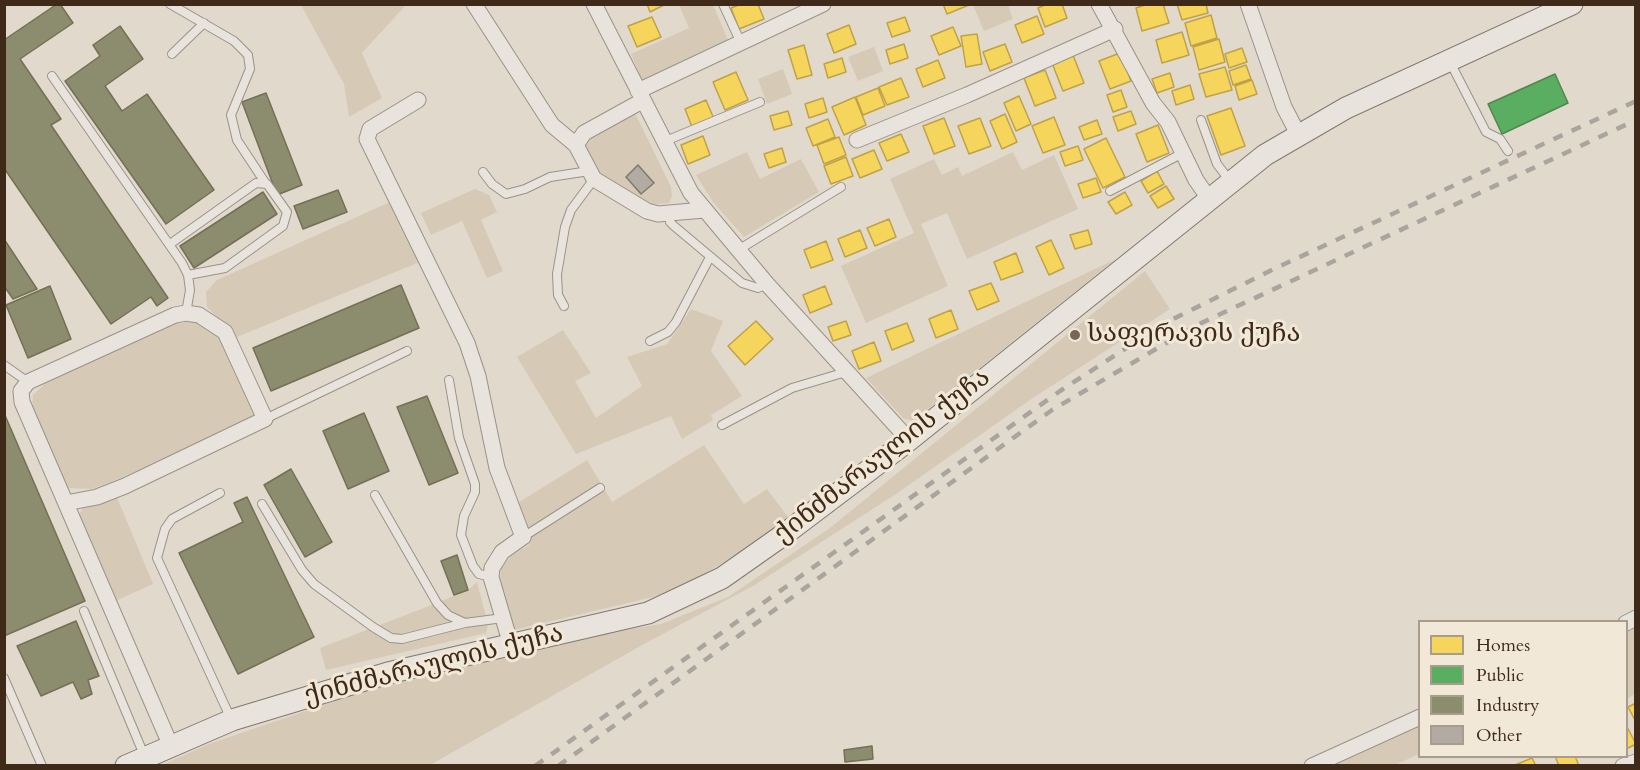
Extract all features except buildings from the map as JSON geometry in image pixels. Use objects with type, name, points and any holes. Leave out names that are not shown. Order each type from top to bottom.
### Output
[{"type":"main road","name":"ქინძმარაულის ქუჩა","points":[[126,765],[170,744],[232,720],[388,673],[648,613],[722,578],[786,534],[909,440],[1265,155],[1346,108],[1572,4]]},
{"type":"street","points":[[474,4],[552,125],[576,145],[592,175],[647,211],[670,214],[704,210]]},
{"type":"street","points":[[594,4],[663,142],[686,185],[704,210],[767,284],[909,440]]},
{"type":"street","points":[[1099,4],[1154,103],[1168,122],[1196,180],[1210,200]]},
{"type":"street","points":[[1248,4],[1284,107],[1298,134]]},
{"type":"street","points":[[576,145],[584,133],[640,96],[818,6]]},
{"type":"street","points":[[857,140],[967,95],[1114,29]]},
{"type":"street","points":[[418,100],[370,129],[367,139],[467,343],[478,376],[497,468],[523,537],[495,560],[491,577],[511,645]]},
{"type":"street","points":[[66,503],[97,497],[125,486],[265,419],[225,332],[199,315],[186,313],[175,315],[28,382],[21,391],[22,402],[170,744]]},
{"type":"street","points":[[1312,765],[1418,717]]},
{"type":"street","points":[[1623,765],[1635,762]]},
{"type":"lane","points":[[170,4],[234,40],[248,55],[250,69],[231,115],[237,140],[287,212],[283,226],[225,268],[188,275]]},
{"type":"lane","points":[[723,4],[741,43]]},
{"type":"lane","points":[[172,54],[204,23]]},
{"type":"lane","points":[[1450,61],[1486,132],[1500,139],[1508,151]]},
{"type":"lane","points":[[52,76],[170,244],[188,275],[190,290],[186,313]]},
{"type":"lane","points":[[663,142],[760,102]]},
{"type":"lane","points":[[1201,120],[1217,165],[1231,183]]},
{"type":"lane","points":[[1110,191],[1183,153]]},
{"type":"lane","points":[[483,172],[492,184],[506,194],[525,189],[550,177],[592,175]]},
{"type":"lane","points":[[564,306],[558,295],[557,274],[565,227],[571,210],[592,175]]},
{"type":"lane","points":[[170,244],[256,183],[267,184]]},
{"type":"lane","points":[[738,250],[841,187]]},
{"type":"lane","points":[[670,214],[670,222],[674,226],[750,287],[767,284]]},
{"type":"lane","points":[[650,341],[668,332],[676,322],[710,257]]},
{"type":"lane","points":[[265,419],[407,351]]},
{"type":"lane","points":[[4,365],[28,382]]},
{"type":"lane","points":[[722,425],[792,388],[846,372]]},
{"type":"lane","points":[[449,380],[459,438],[475,484],[475,492],[464,516],[461,535],[473,566],[484,577],[491,577]]},
{"type":"lane","points":[[523,537],[600,488]]},
{"type":"lane","points":[[220,493],[172,519],[165,529],[157,558],[232,720]]},
{"type":"lane","points":[[375,495],[436,603],[456,620],[465,623]]},
{"type":"lane","points":[[262,504],[302,570],[314,584],[391,638],[402,639],[465,623],[503,618]]},
{"type":"lane","points":[[84,612],[145,756]]},
{"type":"lane","points":[[4,678],[42,765]]},
{"type":"shaded area","points":[[301,5],[406,5],[362,53],[382,98],[349,117],[344,84]]},
{"type":"shaded area","points":[[679,5],[713,5],[729,42],[642,80],[631,54],[689,28]]},
{"type":"shaded area","points":[[973,5],[1008,5],[1013,19],[984,31]]},
{"type":"shaded area","points":[[874,47],[883,71],[858,81],[848,57]]},
{"type":"shaded area","points":[[783,69],[792,94],[767,104],[758,79]]},
{"type":"shaded area","points":[[635,113],[671,187],[672,197],[669,203],[649,205],[603,180],[583,145],[584,141]]},
{"type":"shaded area","points":[[747,152],[760,179],[801,159],[819,192],[744,237],[713,202],[696,175]]},
{"type":"shaded area","points":[[1013,152],[1022,170],[1054,155],[1078,209],[967,259],[947,213],[921,224],[948,286],[866,323],[841,266],[914,233],[890,179],[934,159],[942,175],[958,167],[962,176]]},
{"type":"shaded area","points":[[475,189],[489,195],[497,212],[481,220],[503,271],[487,278],[462,221],[431,235],[421,213]]},
{"type":"shaded area","points":[[390,202],[420,262],[237,337],[207,307],[206,292],[217,280]]},
{"type":"shaded area","points":[[1116,259],[913,421],[903,418],[866,378]]},
{"type":"shaded area","points":[[1145,271],[1170,309],[1030,400],[896,494],[753,586],[644,644],[430,765],[160,766],[209,744],[379,686],[594,635],[661,624],[728,597],[830,528]]},
{"type":"shaded area","points":[[691,309],[723,321],[711,351],[742,396],[711,415],[713,420],[682,439],[671,416],[576,454],[517,357],[563,330],[591,373],[575,381],[596,418],[642,386],[627,357],[667,344]]},
{"type":"shaded area","points":[[177,320],[194,321],[220,335],[258,417],[111,482],[91,489],[68,488],[32,409],[33,395],[52,377]]},
{"type":"shaded area","points":[[704,445],[744,504],[767,489],[790,520],[680,587],[653,597],[514,630],[500,582],[501,568],[511,556],[529,545],[516,504],[587,460],[612,502]]},
{"type":"shaded area","points":[[116,495],[153,584],[113,602],[78,516],[83,508]]},
{"type":"shaded area","points":[[477,582],[488,624],[486,633],[326,670],[320,648],[442,601],[468,590]]},
{"type":"shaded area","points":[[1635,625],[1635,694],[1628,698],[1628,628]]},
{"type":"shaded area","points":[[1418,725],[1418,754],[1395,765],[1327,766]]},
{"type":"railway","points":[[535,766],[1060,391],[1165,323],[1276,268],[1636,101]]},
{"type":"railway","points":[[558,766],[1052,410],[1197,325],[1636,120]]},
{"type":"place","name":"საფერავის ქუჩა","points":[[1075,335]]}]
